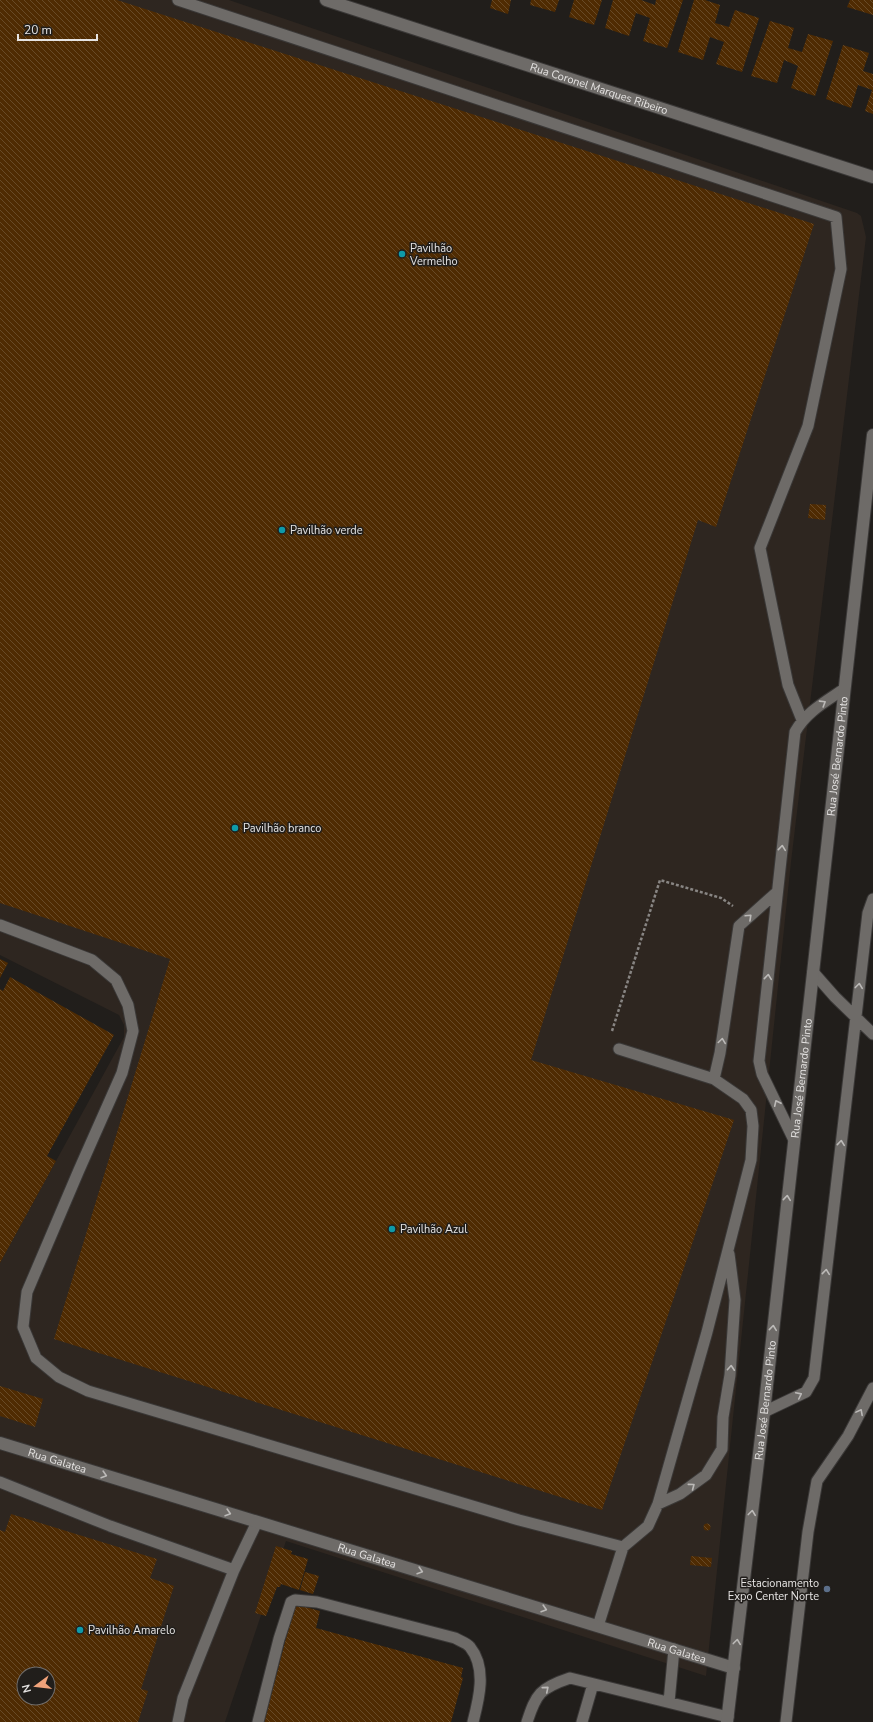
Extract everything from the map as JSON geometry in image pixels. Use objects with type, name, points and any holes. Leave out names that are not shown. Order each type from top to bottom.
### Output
[{"type":"street","name":"Rua Coronel Marques Ribeiro","points":[[326,0],[873,177]]},
{"type":"street","name":"Rua José Bernardo Pinto","points":[[728,1719],[764,1412],[793,1138],[873,434]]},
{"type":"street","name":"Rua Galatea","points":[[0,1443],[734,1668]]},
{"type":"lane","points":[[178,0],[836,217],[841,269],[808,426],[760,548],[788,685],[802,720]]},
{"type":"lane","points":[[793,1138],[762,1074],[759,1061],[795,732],[802,720],[816,708],[844,689]]},
{"type":"lane","points":[[714,1079],[720,1054],[739,926],[777,892]]},
{"type":"lane","points":[[764,1412],[806,1392],[814,1378],[855,1016],[873,899]]},
{"type":"lane","points":[[0,925],[92,960],[116,980],[128,1005],[132,1031],[122,1073],[79,1170],[28,1292],[23,1327],[36,1358],[59,1377],[88,1391],[519,1520],[623,1547]]},
{"type":"lane","points":[[813,972],[835,997],[873,1034]]},
{"type":"lane","points":[[598,1626],[623,1547],[648,1526],[658,1504],[707,1332],[751,1160],[753,1126],[751,1110],[743,1099],[714,1079],[618,1049]]},
{"type":"lane","points":[[658,1504],[680,1494],[706,1475],[722,1449],[723,1417],[730,1375],[735,1300],[728,1248]]},
{"type":"lane","points":[[786,1722],[808,1532],[816,1481],[848,1436],[873,1388]]},
{"type":"lane","points":[[0,1482],[110,1526],[234,1570]]},
{"type":"lane","points":[[178,1722],[183,1698],[234,1570],[257,1522]]},
{"type":"lane","points":[[258,1722],[279,1639],[291,1602],[295,1600],[316,1602],[455,1638],[470,1646],[478,1660],[480,1678],[473,1722]]},
{"type":"lane","points":[[669,1702],[674,1650]]},
{"type":"lane","points":[[527,1722],[535,1699],[552,1684],[570,1678],[669,1702],[728,1719]]},
{"type":"lane","points":[[582,1722],[592,1684]]},
{"type":"path","points":[[618,1049],[608,1046],[660,880],[721,898],[748,917]]},
{"type":"shaded area","points":[[0,0],[229,0],[857,213],[861,216],[866,237],[791,862],[706,1676],[286,1541],[225,1722],[0,1722],[0,1263],[124,1037],[124,1025],[119,1015],[0,955]]},
{"type":"building","points":[[0,0],[117,0],[814,224],[716,527],[698,520],[531,1060],[734,1120],[602,1510],[54,1339],[170,959],[0,903]]},
{"type":"building","points":[[492,0],[511,0],[508,14],[490,8]]},
{"type":"building","points":[[531,0],[559,0],[555,12],[530,5]]},
{"type":"building","points":[[574,0],[602,0],[594,25],[569,17]]},
{"type":"building","points":[[613,0],[641,0],[655,5],[656,0],[683,0],[667,48],[643,41],[650,18],[636,13],[629,36],[605,28]]},
{"type":"building","points":[[694,0],[705,0],[720,5],[715,23],[729,27],[735,10],[759,18],[742,72],[716,64],[724,42],[710,37],[703,60],[678,52]]},
{"type":"building","points":[[850,0],[873,0],[873,15],[847,7]]},
{"type":"building","points":[[770,21],[794,28],[788,48],[802,52],[808,34],[833,41],[815,96],[791,88],[798,66],[784,60],[777,83],[751,76]]},
{"type":"building","points":[[843,45],[869,53],[863,71],[873,74],[873,114],[865,111],[872,90],[858,85],[851,108],[826,99]]},
{"type":"building","points":[[810,504],[826,505],[825,520],[808,518]]},
{"type":"building","points":[[0,959],[8,963],[0,978]]},
{"type":"building","points":[[10,977],[114,1035],[47,1156],[56,1161],[0,1263],[0,989],[3,991]]},
{"type":"building","points":[[0,1386],[43,1399],[35,1427],[0,1416]]},
{"type":"building","name":"Pavilhão Amarelo","points":[[11,1514],[157,1559],[150,1578],[174,1586],[141,1689],[148,1691],[138,1722],[0,1722],[0,1530],[5,1532]]},
{"type":"building","points":[[707,1524],[710,1527],[707,1530],[704,1527]]},
{"type":"building","points":[[276,1546],[292,1551],[291,1554],[308,1559],[299,1590],[281,1584],[280,1587],[277,1587],[266,1616],[255,1613]]},
{"type":"building","points":[[691,1556],[712,1558],[711,1567],[690,1565]]},
{"type":"building","points":[[305,1572],[319,1576],[313,1594],[300,1590]]},
{"type":"building","points":[[295,1604],[320,1611],[316,1628],[463,1668],[461,1677],[463,1678],[451,1722],[264,1722]]},
{"type":"place","name":"Pavilhão Vermelho","points":[[402,254]]},
{"type":"place","name":"Pavilhão verde","points":[[282,530]]},
{"type":"place","name":"Pavilhão branco","points":[[235,828]]},
{"type":"place","name":"Pavilhão Azul","points":[[392,1229]]},
{"type":"place","name":"Estacionamento Expo Center Norte","points":[[827,1589]]},
{"type":"place","name":"Pavilhão Amarelo","points":[[80,1630]]}]
